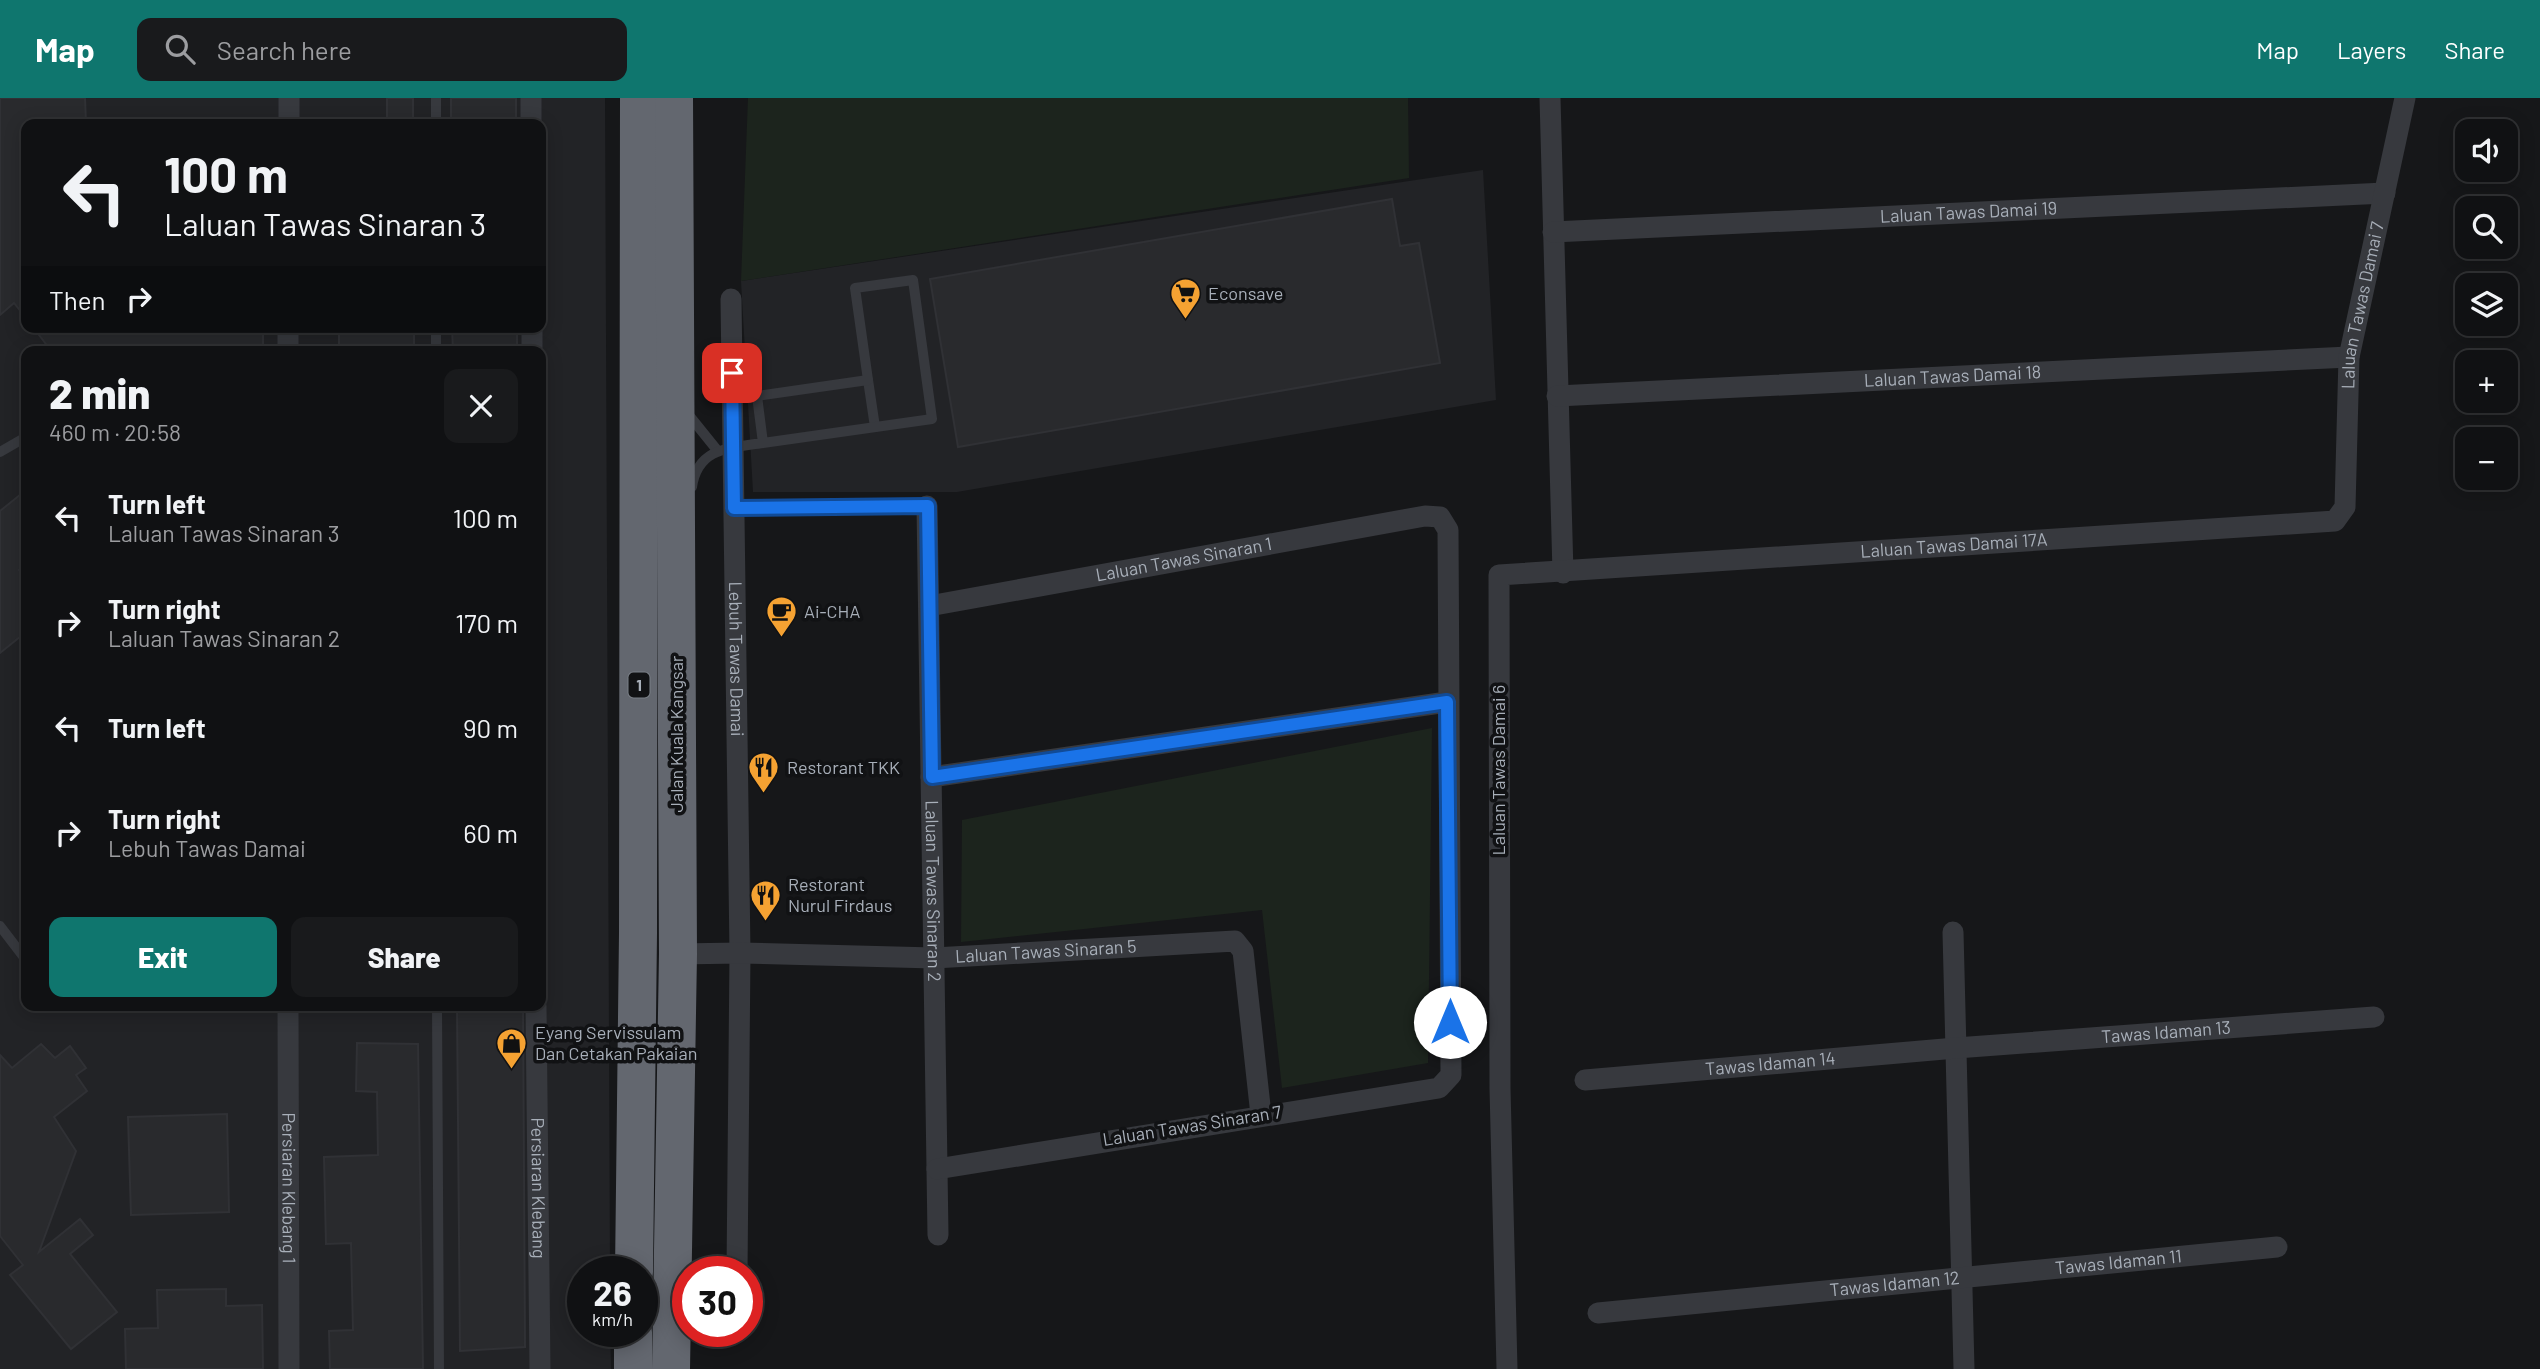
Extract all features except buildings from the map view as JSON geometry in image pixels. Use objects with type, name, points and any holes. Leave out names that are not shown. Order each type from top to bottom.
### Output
[{"type":"highway","name":"1","points":[[634,1256],[639,905],[639,98]]},
{"type":"highway","name":"Jalan Kuala Kangsar","points":[[671,1369],[682,551],[673,306],[674,98]]},
{"type":"highway","points":[[633,1369],[634,1347]]},
{"type":"street","points":[[289,98],[289,119]]},
{"type":"street","points":[[531,98],[531,119]]},
{"type":"street","points":[[624,98],[625,135],[639,165]]},
{"type":"street","points":[[1550,98],[1563,573]]},
{"type":"street","name":"Laluan Tawas Damai 7","points":[[2340,516],[2345,507],[2349,357],[2405,98]]},
{"type":"street","name":"Laluan Tawas Damai 19","points":[[1553,232],[2385,193]]},
{"type":"street","name":"Lebuh Tawas Damai","points":[[731,299],[725,449],[734,508],[740,953],[737,1256]]},
{"type":"street","name":"Laluan Tawas Damai 18","points":[[1557,396],[2349,357]]},
{"type":"street","name":"Laluan Tawas Sinaran 2","points":[[928,506],[937,1235]]},
{"type":"street","name":"Laluan Tawas Damai 17A","points":[[1563,573],[2327,524],[2340,516]]},
{"type":"street","name":"Laluan Tawas Sinaran 1","points":[[929,606],[1412,519],[1440,517],[1448,530],[1447,702]]},
{"type":"street","name":"Laluan Tawas Damai 6","points":[[1507,1369],[1500,1088],[1498,580],[1503,573],[1563,573]]},
{"type":"street","points":[[932,777],[1447,702]]},
{"type":"street","name":"Laluan Tawas Sinaran 7","points":[[937,1169],[1439,1088],[1447,1082],[1451,1075],[1447,702]]},
{"type":"street","name":"Tawas Idaman 12","points":[[1598,1313],[1962,1277],[1953,932]]},
{"type":"street","name":"Laluan Tawas Sinaran 5","points":[[678,954],[934,958],[1235,941],[1243,951],[1261,1115]]},
{"type":"street","name":"Persiaran Klebang 1","points":[[288,1011],[289,1369]]},
{"type":"street","name":"Persiaran Klebang","points":[[536,1011],[540,1369]]},
{"type":"street","name":"Tawas Idaman 13","points":[[1956,1048],[2374,1017]]},
{"type":"street","name":"Tawas Idaman 14","points":[[1585,1080],[1956,1048]]},
{"type":"street","name":"Tawas Idaman 11","points":[[1962,1277],[2277,1247]]},
{"type":"street","points":[[1962,1277],[1964,1369]]},
{"type":"lane","points":[[436,98],[436,119]]},
{"type":"lane","points":[[691,497],[693,478],[703,458],[725,449],[932,419],[913,280],[855,288],[875,427]]},
{"type":"lane","points":[[673,306],[683,316],[684,323],[687,413],[692,423],[725,449]]},
{"type":"lane","points":[[763,443],[757,396],[868,380]]},
{"type":"lane","points":[[0,452],[21,440]]},
{"type":"lane","points":[[734,508],[928,506]]},
{"type":"lane","points":[[0,926],[21,953]]},
{"type":"lane","points":[[437,1011],[439,1369]]},
{"type":"shaded area","points":[[0,98],[605,98],[610,1256],[567,1256],[567,1347],[610,1347],[611,1369],[0,1369]]},
{"type":"shaded area","points":[[748,98],[1408,98],[1409,178],[741,281]]},
{"type":"shaded area","points":[[1483,170],[1496,400],[957,492],[753,492],[741,281]]},
{"type":"shaded area","points":[[1432,728],[1428,1063],[1282,1088],[1262,910],[961,942],[962,820]]},
{"type":"place","name":"Econsave","points":[[1185,321]]},
{"type":"place","name":"Ai-CHA","points":[[781,639]]},
{"type":"place","name":"Restorant TKK","points":[[764,795]]},
{"type":"place","name":"Restorant Nurul Firdaus","points":[[765,922]]},
{"type":"place","name":"Eyang Servissulam Dan Cetakan Pakaian","points":[[512,1070]]},
{"type":"route","points":[[732,373],[734,508],[928,506],[932,777],[1447,702],[1450,1022]]}]
